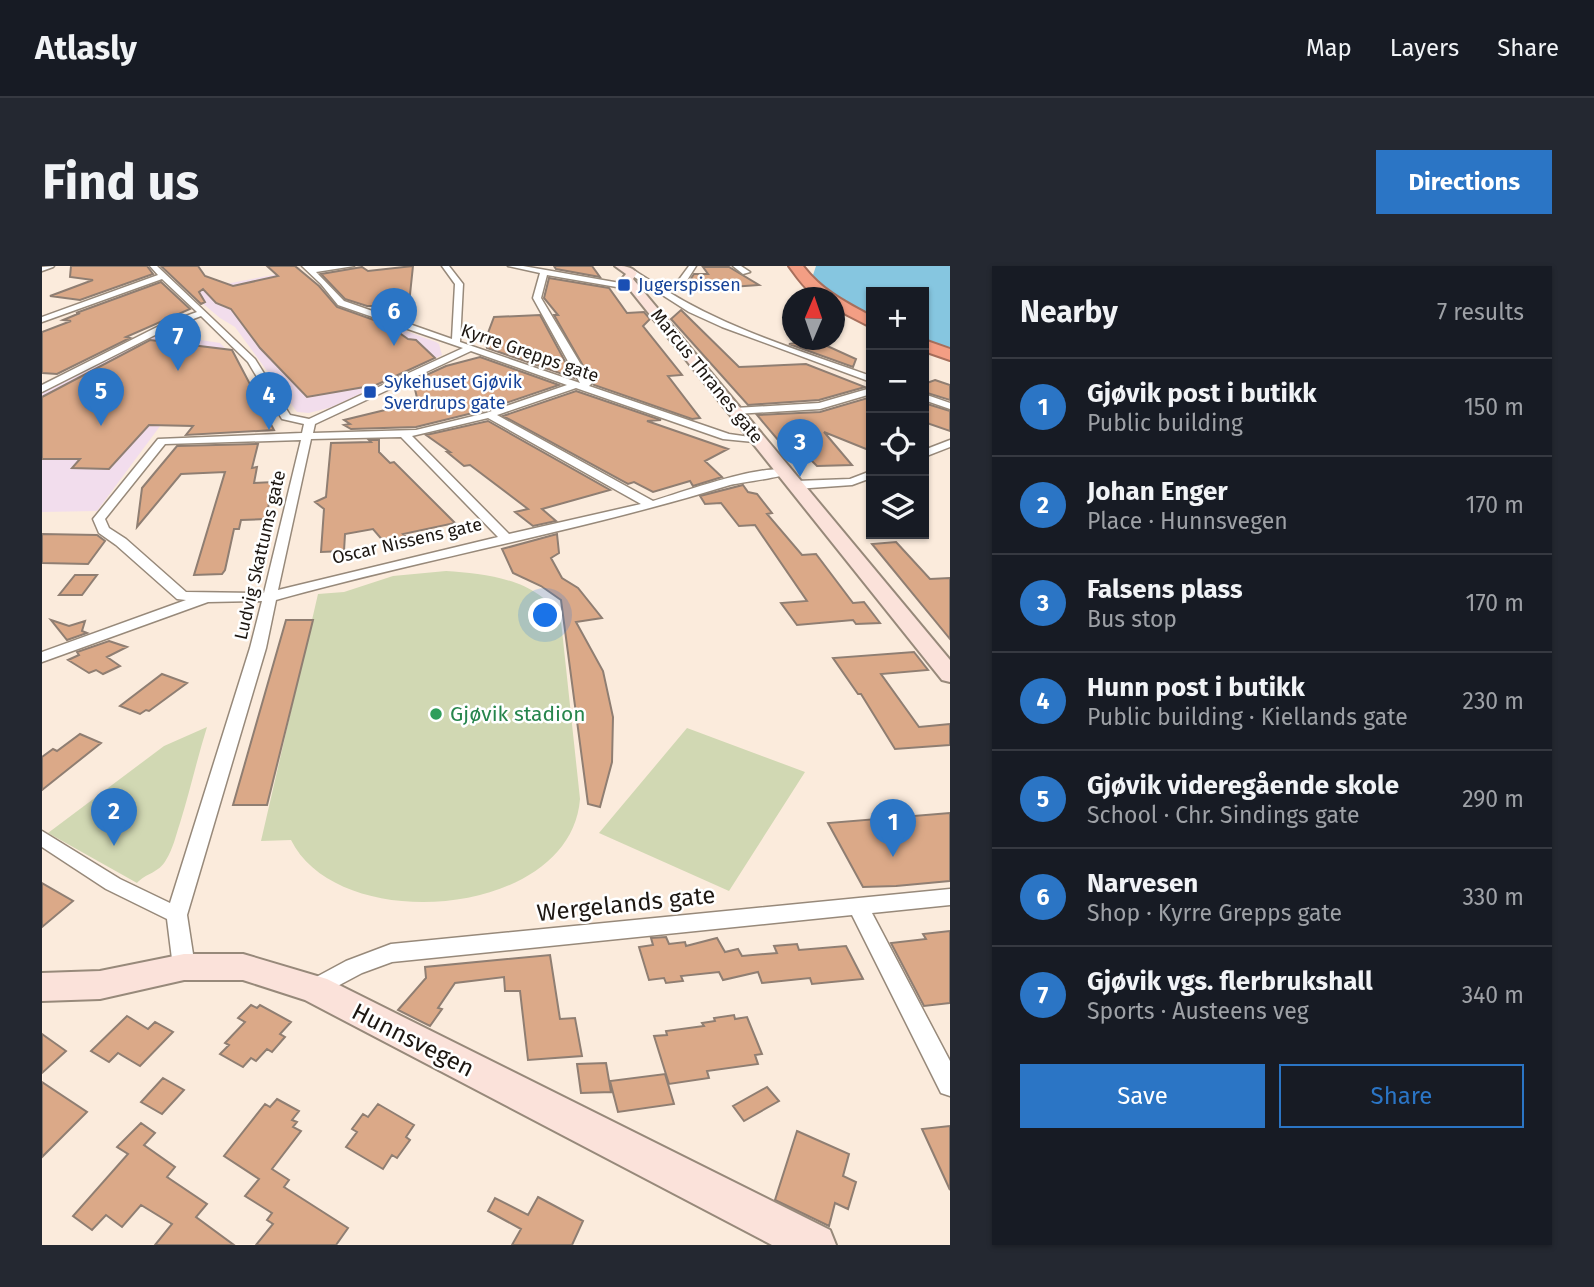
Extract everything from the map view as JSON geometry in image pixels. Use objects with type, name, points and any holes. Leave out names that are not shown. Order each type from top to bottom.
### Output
[{"type":"highway","points":[[796,266],[815,287]]},
{"type":"highway","points":[[845,308],[866,319]]},
{"type":"highway","points":[[929,347],[950,355]]},
{"type":"main road","name":"Marcus Thranes gate","points":[[626,269],[627,279],[634,288],[950,675]]},
{"type":"main road","name":"Hunnsvegen","points":[[42,987],[100,985],[184,967],[243,967],[315,989],[816,1245]]},
{"type":"street","points":[[42,269],[51,266]]},
{"type":"street","points":[[153,266],[252,361],[283,415],[307,429]]},
{"type":"street","points":[[308,268],[351,266]]},
{"type":"street","points":[[445,266],[459,284],[457,340],[451,342]]},
{"type":"street","points":[[511,266],[634,288]]},
{"type":"street","points":[[661,291],[681,283],[692,266]]},
{"type":"street","points":[[736,266],[746,272]]},
{"type":"street","name":"Kyrre Grepps gate","points":[[308,268],[341,303],[727,437],[760,441]]},
{"type":"street","points":[[626,269],[725,325],[866,377]]},
{"type":"street","points":[[206,597],[182,596],[121,542],[103,530],[99,519],[166,439],[307,429],[405,435],[489,415],[587,383],[537,298],[541,270]]},
{"type":"street","points":[[42,320],[163,276]]},
{"type":"street","points":[[53,305],[74,307]]},
{"type":"street","points":[[42,389],[164,327],[201,313]]},
{"type":"street","points":[[307,429],[468,349]]},
{"type":"street","points":[[735,411],[820,406],[866,392]]},
{"type":"street","points":[[929,399],[950,406]]},
{"type":"street","points":[[489,415],[652,505]]},
{"type":"street","name":"Ludvig Skattums gate","points":[[177,915],[232,741],[270,597],[307,429]]},
{"type":"street","points":[[405,435],[506,538]]},
{"type":"street","points":[[929,452],[950,443]]},
{"type":"street","name":"Oscar Nissens gate","points":[[42,657],[206,597],[270,597],[323,581],[652,505],[748,476],[852,482],[866,476]]},
{"type":"street","points":[[42,838],[113,884],[177,915],[184,967]]},
{"type":"street","name":"Wergelands gate","points":[[315,989],[354,967],[391,953],[950,897]]},
{"type":"street","points":[[859,907],[950,1085]]},
{"type":"shaded area","points":[[299,270],[335,305],[436,342],[442,355],[332,407],[309,413],[297,412],[235,327],[188,291]]},
{"type":"shaded area","points":[[156,333],[220,343],[230,353],[166,418],[97,511],[42,512],[42,392]]},
{"type":"green space","points":[[446,571],[511,581],[540,596],[552,607],[561,621],[580,799],[567,839],[538,869],[497,890],[450,900],[401,901],[355,891],[317,871],[291,840],[261,841],[318,594],[344,592],[393,576]]},
{"type":"green space","points":[[207,727],[184,811],[168,856],[163,864],[137,883],[48,833],[164,746]]},
{"type":"green space","points":[[687,728],[805,772],[729,891],[599,833]]},
{"type":"water","points":[[816,266],[950,266],[950,349],[929,342],[929,287],[866,287],[866,313],[845,300],[845,287],[824,287],[813,275]]},
{"type":"building","points":[[71,266],[147,266],[153,274],[80,300],[50,296],[93,280],[70,277]]},
{"type":"building","points":[[161,266],[198,266],[205,276],[233,286],[278,276],[267,266],[295,266],[319,286],[337,307],[388,325],[408,339],[416,340],[435,358],[376,385],[307,397],[260,348],[231,309],[216,303],[203,289],[199,292],[205,302],[201,304]]},
{"type":"building","points":[[413,266],[409,304],[406,306],[367,306],[345,299],[321,274],[362,267],[368,271]]},
{"type":"building","points":[[554,266],[592,266],[600,277],[556,269]]},
{"type":"building","points":[[703,267],[729,267],[759,285],[675,291],[686,286],[694,274],[708,274]]},
{"type":"building","points":[[549,278],[609,288],[627,313],[644,312],[650,319],[643,326],[682,375],[668,376],[700,418],[692,419],[594,385],[554,315],[558,315],[544,298]]},
{"type":"building","points":[[161,282],[190,309],[126,337],[130,338],[57,374],[42,373],[42,332],[71,321],[63,320],[80,313],[76,313]]},
{"type":"building","points":[[681,310],[739,367],[806,364],[865,387],[819,400],[748,405],[671,319]]},
{"type":"building","points":[[540,315],[574,378],[487,348],[485,341],[494,317]]},
{"type":"building","points":[[150,340],[232,350],[274,430],[186,435],[193,426],[149,425],[109,469],[72,468],[80,459],[42,459],[42,397]]},
{"type":"building","points":[[806,350],[836,350],[856,359],[853,367]]},
{"type":"building","points":[[480,357],[559,385],[485,410],[416,427],[351,429],[344,425],[350,424],[344,420],[418,402],[413,381],[446,366]]},
{"type":"building","points":[[935,380],[950,385],[950,400],[929,394],[929,382]]},
{"type":"building","points":[[576,391],[661,420],[647,421],[728,449],[705,461],[722,477],[693,486],[690,481],[653,492],[634,482],[628,484],[503,416]]},
{"type":"building","points":[[866,398],[866,449],[824,432],[852,465],[817,466],[812,461],[806,461],[790,439],[778,440],[757,415],[820,412]]},
{"type":"building","points":[[929,405],[950,411],[950,431],[929,424]]},
{"type":"building","points":[[488,421],[610,490],[542,509],[556,521],[533,526],[515,512],[528,509],[470,465],[464,466],[426,435]]},
{"type":"building","points":[[369,440],[379,440],[379,452],[390,463],[394,462],[455,523],[403,534],[406,537],[384,542],[373,529],[345,534],[344,551],[321,552],[324,509],[315,502],[326,497],[331,443],[371,442]]},
{"type":"building","points":[[258,444],[252,468],[257,467],[254,483],[273,482],[266,519],[241,520],[239,529],[234,529],[222,574],[194,575],[225,472],[181,474],[137,527],[142,488],[177,446]]},
{"type":"building","points":[[743,485],[748,492],[757,494],[772,513],[767,514],[802,555],[816,554],[853,603],[864,602],[880,623],[856,624],[853,620],[797,625],[781,603],[807,601],[755,525],[739,526],[721,503],[705,504],[700,496]]},
{"type":"building","points":[[42,534],[97,535],[105,541],[88,564],[42,563]]},
{"type":"building","points":[[557,534],[559,553],[551,558],[562,578],[578,588],[602,618],[576,622],[603,671],[613,717],[612,762],[600,807],[588,804],[561,600],[541,586],[513,573],[502,549]]},
{"type":"building","points":[[896,542],[930,579],[950,578],[950,639],[872,544]]},
{"type":"building","points":[[75,575],[97,575],[82,595],[59,595]]},
{"type":"building","points":[[51,620],[69,626],[85,621],[82,631],[87,633],[67,640]]},
{"type":"building","points":[[286,620],[313,620],[267,805],[233,805]]},
{"type":"building","points":[[109,641],[127,647],[107,657],[120,666],[103,674],[96,670],[89,673],[68,660],[79,655],[77,652]]},
{"type":"building","points":[[914,652],[928,670],[881,674],[919,727],[950,724],[950,745],[895,749],[861,694],[858,694],[833,658]]},
{"type":"building","points":[[162,674],[187,683],[149,711],[140,714],[120,706]]},
{"type":"building","points":[[80,734],[101,743],[42,790],[42,757],[53,749],[57,751]]},
{"type":"building","points":[[950,813],[950,881],[896,886],[863,887],[828,823]]},
{"type":"building","points":[[42,883],[73,901],[42,927]]},
{"type":"building","points":[[950,931],[950,1003],[924,1006],[891,943],[926,939],[923,934]]},
{"type":"building","points":[[666,937],[669,944],[685,942],[686,946],[717,938],[725,952],[738,949],[742,956],[777,953],[774,946],[797,944],[799,950],[846,946],[863,979],[812,984],[810,978],[762,983],[758,972],[723,980],[719,972],[681,976],[683,981],[666,983],[664,978],[649,980],[639,947],[653,945],[651,938]]},
{"type":"building","points":[[550,955],[560,1019],[575,1018],[582,1056],[528,1060],[520,991],[505,991],[504,977],[455,983],[438,1008],[442,1009],[430,1026],[398,1010],[426,978],[425,967]]},
{"type":"building","points":[[251,1005],[257,1008],[260,1005],[291,1022],[280,1034],[285,1037],[272,1052],[267,1049],[256,1061],[251,1058],[243,1067],[220,1054],[229,1045],[225,1043],[245,1022],[238,1018]]},
{"type":"building","points":[[734,1015],[735,1019],[747,1017],[762,1054],[755,1055],[758,1064],[707,1071],[709,1078],[669,1084],[654,1036],[667,1035],[666,1031],[704,1026],[702,1023],[715,1021],[714,1018]]},
{"type":"building","points":[[127,1016],[148,1029],[155,1022],[173,1032],[140,1066],[118,1053],[109,1062],[91,1051]]},
{"type":"building","points":[[42,1034],[66,1051],[42,1073]]},
{"type":"building","points":[[606,1063],[611,1092],[581,1093],[577,1064]]},
{"type":"building","points":[[665,1074],[674,1104],[618,1112],[610,1081]]},
{"type":"building","points":[[163,1078],[184,1090],[162,1114],[141,1102]]},
{"type":"building","points":[[42,1082],[87,1112],[42,1157]]},
{"type":"building","points":[[767,1087],[779,1101],[744,1121],[733,1106]]},
{"type":"building","points":[[277,1099],[299,1111],[292,1120],[297,1122],[293,1127],[301,1131],[272,1169],[289,1180],[284,1187],[348,1228],[336,1245],[256,1245],[273,1224],[267,1220],[272,1213],[245,1196],[259,1179],[224,1156],[265,1104],[270,1107]]},
{"type":"building","points":[[378,1104],[414,1125],[406,1137],[410,1140],[397,1158],[392,1155],[383,1169],[346,1147],[357,1132],[352,1129],[363,1114],[368,1117]]},
{"type":"building","points":[[141,1123],[155,1133],[144,1145],[175,1167],[167,1177],[207,1204],[196,1217],[234,1245],[155,1245],[172,1224],[141,1205],[122,1227],[106,1215],[92,1230],[73,1216],[128,1154],[117,1147]]},
{"type":"building","points":[[950,1126],[950,1190],[922,1129]]},
{"type":"building","points":[[797,1131],[849,1154],[843,1176],[856,1182],[848,1209],[835,1203],[829,1226],[775,1200]]},
{"type":"building","points":[[538,1197],[583,1221],[572,1245],[512,1245],[521,1229],[488,1211],[495,1198],[528,1215]]},
{"type":"place","name":"Jugerspissen","points":[[624,285]]},
{"type":"place","name":"Narvesen","points":[[394,346]]},
{"type":"place","name":"Gjøvik vgs. flerbrukshall","points":[[178,371]]},
{"type":"place","name":"Sykehuset Gjøvik Sverdrups gate","points":[[370,392]]},
{"type":"place","name":"Gjøvik videregående skole","points":[[101,426]]},
{"type":"place","name":"Hunn post i butikk","points":[[269,430]]},
{"type":"place","name":"Falsens plass","points":[[800,477]]},
{"type":"place","name":"Gjøvik stadion","points":[[436,714]]},
{"type":"place","name":"Johan Enger","points":[[114,846]]},
{"type":"place","name":"Gjøvik post i butikk","points":[[893,857]]}]
